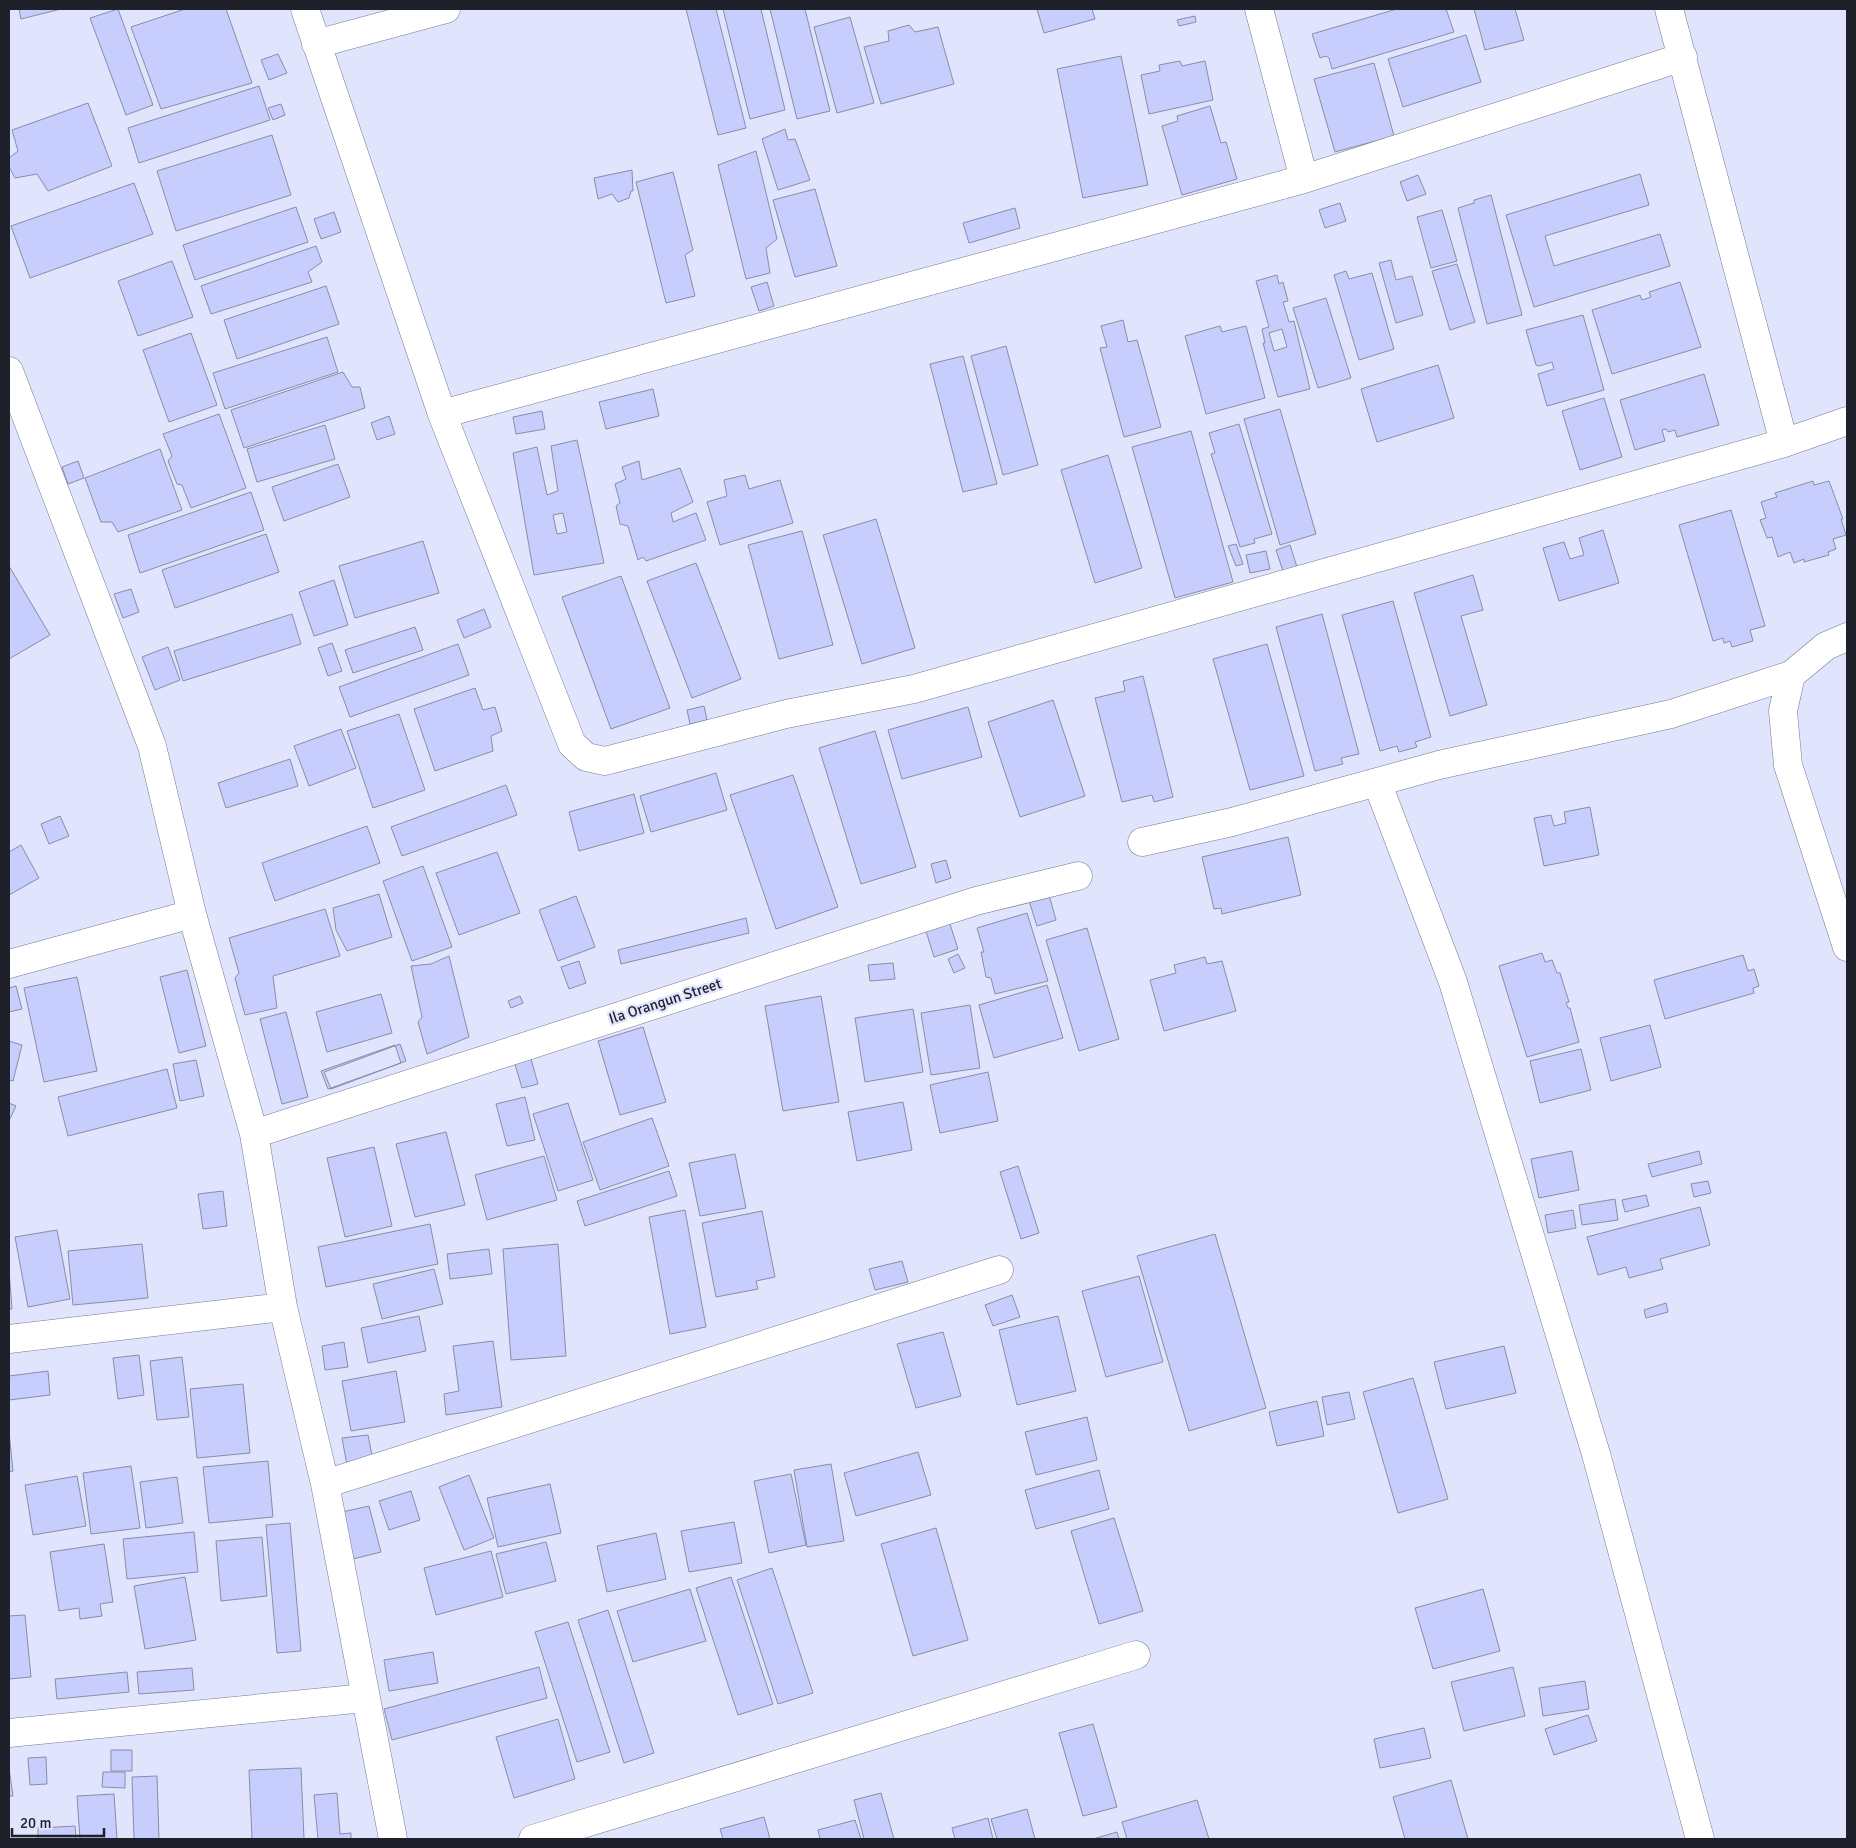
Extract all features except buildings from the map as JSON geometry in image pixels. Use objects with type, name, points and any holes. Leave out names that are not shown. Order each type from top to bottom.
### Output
[{"type":"street","points":[[305,9],[442,414],[572,744],[586,757],[605,761],[786,714],[914,689],[1784,443],[1847,421]]},
{"type":"street","points":[[316,44],[446,9]]},
{"type":"street","points":[[1259,9],[1304,179]]},
{"type":"street","points":[[1669,9],[1784,443]]},
{"type":"street","points":[[442,414],[1304,179],[1683,57]]},
{"type":"street","points":[[9,372],[152,746],[192,914],[254,1134],[283,1307],[325,1484],[365,1698],[394,1839]]},
{"type":"street","points":[[1142,842],[1232,822],[1439,765],[1670,714],[1791,675],[1826,646],[1847,637]]},
{"type":"street","points":[[1791,675],[1783,711],[1788,765],[1847,947]]},
{"type":"street","points":[[1377,782],[1453,982],[1596,1454],[1700,1839]]},
{"type":"street","name":"Ila Orangun Street","points":[[254,1134],[976,901],[1078,876]]},
{"type":"street","points":[[9,964],[192,914]]},
{"type":"street","points":[[325,1484],[999,1270]]},
{"type":"street","points":[[9,1339],[283,1307]]},
{"type":"street","points":[[533,1839],[1136,1655]]},
{"type":"street","points":[[9,1733],[365,1698]]}]
